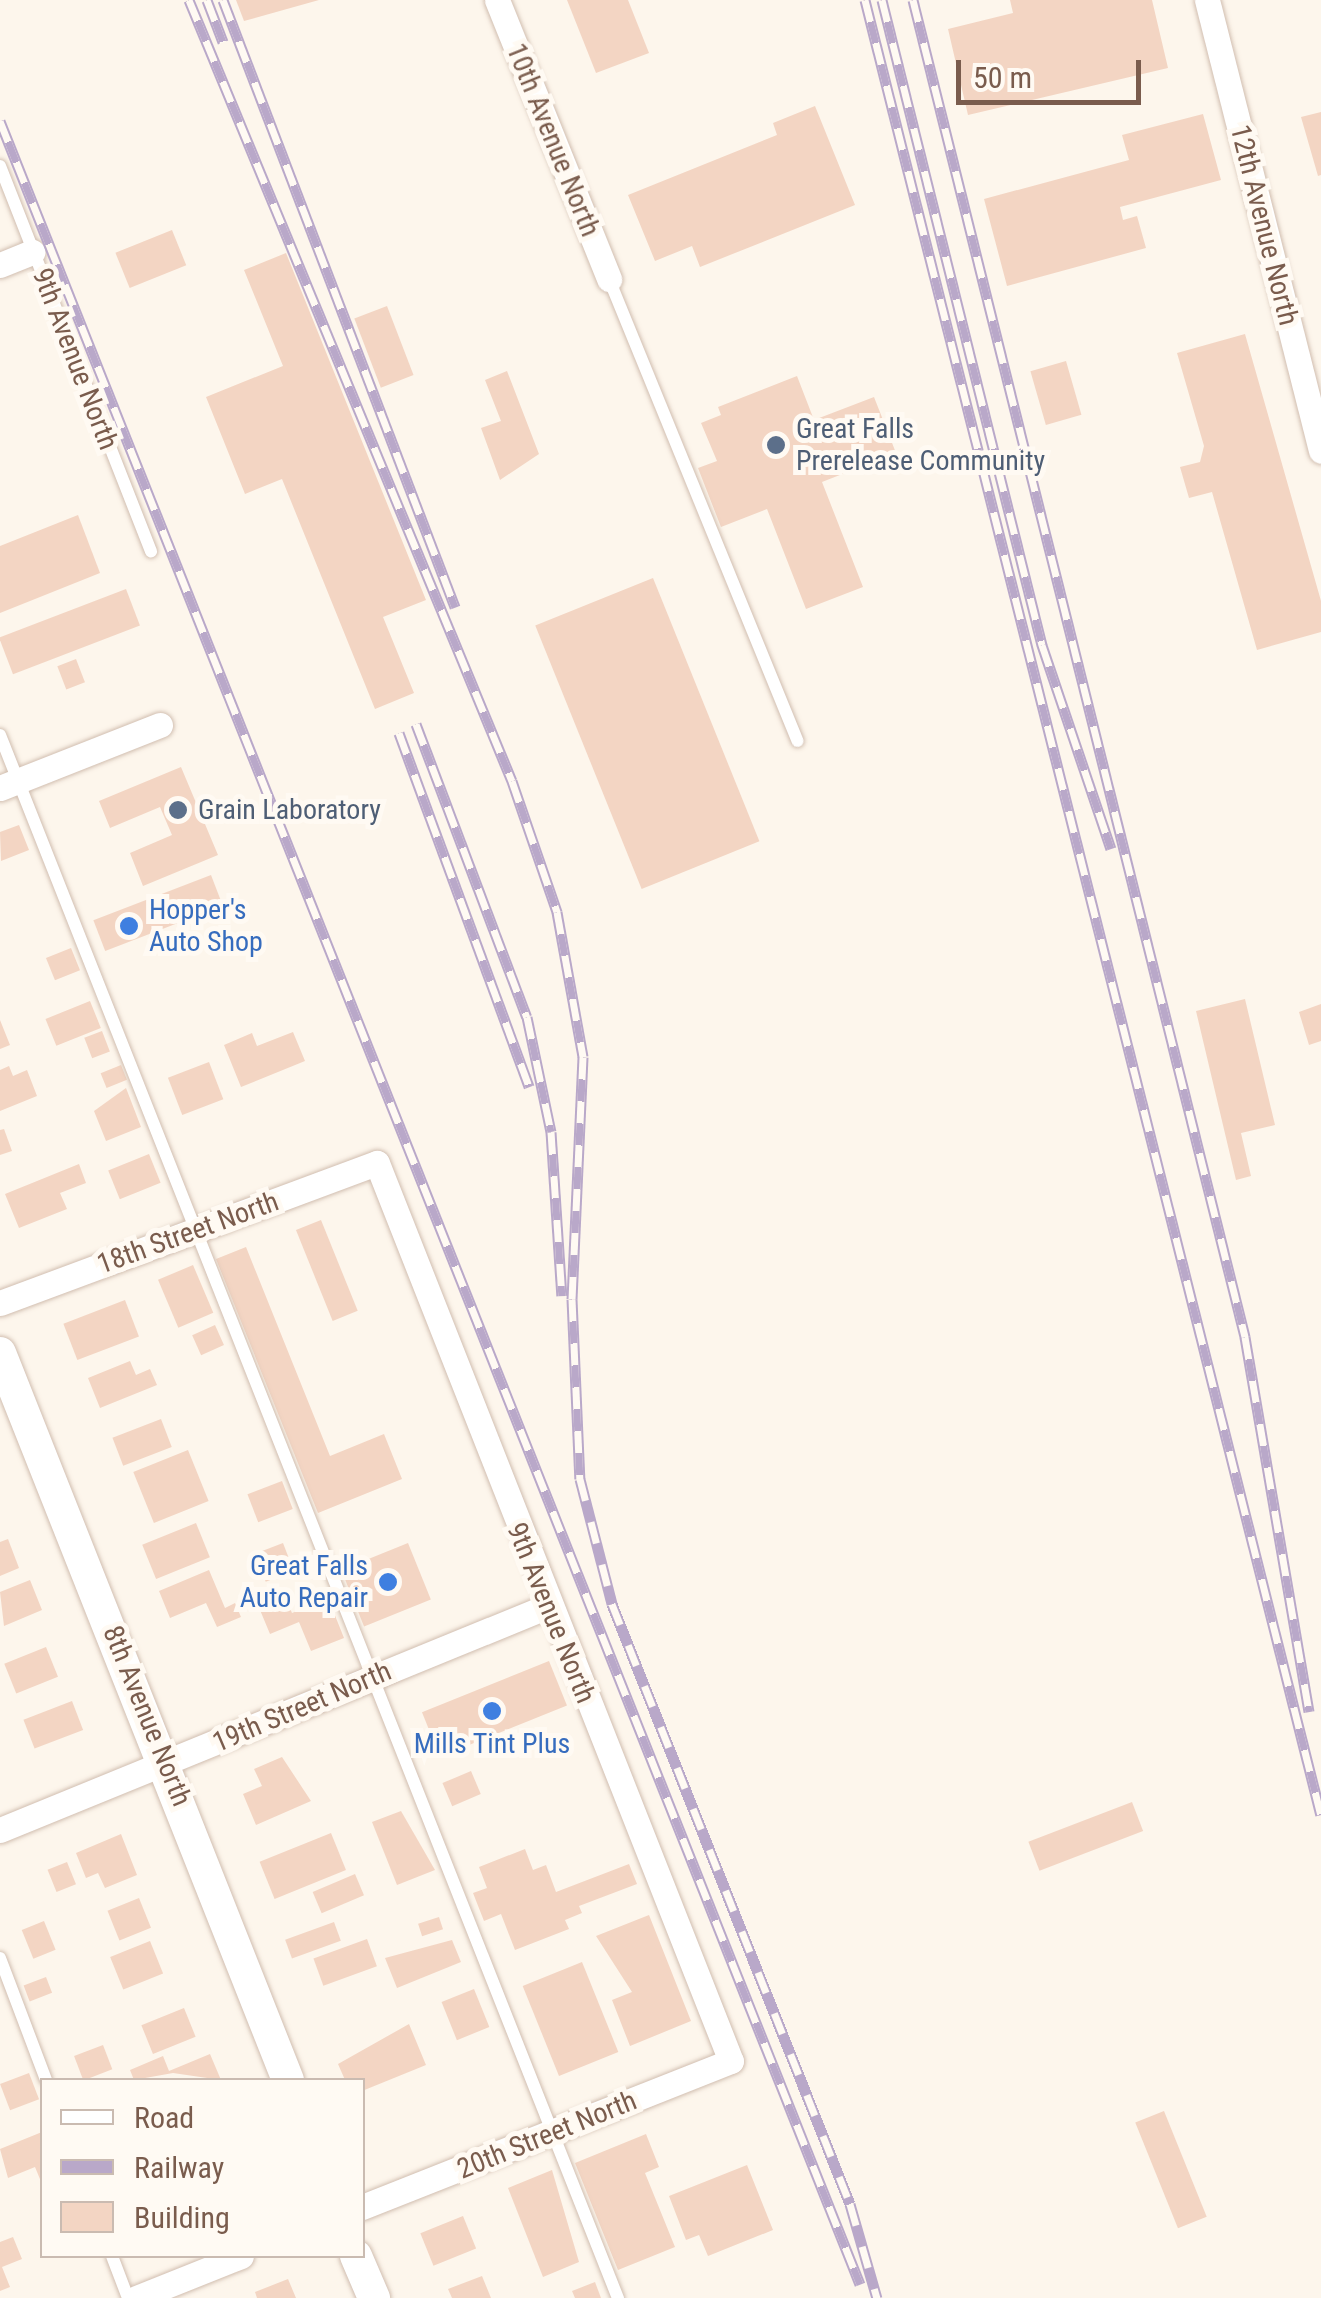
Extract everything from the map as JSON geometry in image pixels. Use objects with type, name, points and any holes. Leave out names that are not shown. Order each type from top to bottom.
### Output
[{"type":"street","name":"10th Avenue North","points":[[497,0],[609,279]]},
{"type":"street","name":"12th Avenue North","points":[[1207,0],[1321,451]]},
{"type":"street","points":[[0,265],[33,252]]},
{"type":"street","points":[[9,785],[160,725]]},
{"type":"street","name":"18th Street North","points":[[0,1303],[376,1163]]},
{"type":"street","name":"9th Avenue North","points":[[376,1163],[730,2061]]},
{"type":"street","name":"8th Avenue North","points":[[0,1353],[167,1764],[287,2078]]},
{"type":"street","name":"19th Street North","points":[[0,1830],[548,1606]]},
{"type":"street","name":"20th Street North","points":[[365,2205],[730,2061]]},
{"type":"street","points":[[136,2298],[236,2258]]},
{"type":"street","points":[[357,2258],[374,2298]]},
{"type":"lane","name":"9th Avenue North","points":[[0,166],[151,551]]},
{"type":"lane","points":[[609,279],[798,742]]},
{"type":"lane","points":[[0,735],[9,785],[378,1675],[618,2298]]},
{"type":"lane","points":[[0,1958],[45,2078]]},
{"type":"lane","points":[[113,2258],[128,2298]]},
{"type":"building","points":[[236,0],[319,0],[244,21]]},
{"type":"building","points":[[567,0],[628,0],[649,53],[596,73]]},
{"type":"building","points":[[1010,0],[1152,0],[1168,68],[968,115],[948,29],[1013,13]]},
{"type":"building","points":[[815,106],[855,205],[700,267],[692,246],[655,261],[628,195],[777,135],[773,123]]},
{"type":"building","points":[[1321,112],[1321,175],[1318,176],[1301,117]]},
{"type":"building","points":[[1203,114],[1221,180],[1120,207],[1123,220],[1137,216],[1146,248],[1007,286],[984,199],[1129,160],[1122,135]]},
{"type":"building","points":[[172,230],[186,265],[130,288],[115,253]]},
{"type":"building","points":[[286,253],[426,600],[383,617],[414,693],[375,709],[282,479],[245,494],[206,397],[283,366],[244,270]]},
{"type":"building","points":[[387,306],[414,375],[381,388],[354,319]]},
{"type":"building","points":[[1245,334],[1321,601],[1321,632],[1257,650],[1212,492],[1189,498],[1180,467],[1200,462],[1204,446],[1177,353]]},
{"type":"building","points":[[1066,361],[1081,415],[1046,425],[1030,371]]},
{"type":"building","points":[[507,371],[539,454],[500,480],[481,428],[501,421],[485,380]]},
{"type":"building","points":[[797,376],[814,420],[874,397],[896,453],[822,482],[863,587],[806,609],[767,509],[721,527],[698,468],[717,461],[701,423],[721,415],[718,407]]},
{"type":"building","points":[[78,515],[100,573],[0,613],[0,546]]},
{"type":"building","points":[[653,578],[759,841],[642,889],[535,626]]},
{"type":"building","points":[[126,589],[140,625],[13,674],[0,637]]},
{"type":"building","points":[[76,659],[85,682],[66,690],[57,666]]},
{"type":"building","points":[[181,767],[218,855],[143,886],[130,853],[172,835],[160,807],[110,828],[99,801]]},
{"type":"building","points":[[19,825],[29,850],[1,861],[0,832]]},
{"type":"building","points":[[211,875],[223,906],[105,951],[93,920]]},
{"type":"building","points":[[71,948],[80,970],[55,980],[46,958]]},
{"type":"building","points":[[1245,999],[1275,1125],[1241,1133],[1251,1176],[1236,1180],[1196,1011]]},
{"type":"building","points":[[90,1001],[101,1028],[56,1046],[45,1019]]},
{"type":"building","points":[[1321,1004],[1321,1041],[1309,1045],[1299,1012]]},
{"type":"building","points":[[0,1020],[10,1045],[0,1049]]},
{"type":"building","points":[[102,1031],[110,1052],[92,1058],[84,1038]]},
{"type":"building","points":[[293,1032],[305,1061],[241,1087],[224,1045],[252,1033],[257,1046]]},
{"type":"building","points":[[209,1062],[223,1099],[182,1115],[168,1078]]},
{"type":"building","points":[[121,1065],[127,1080],[107,1088],[101,1073]]},
{"type":"building","points":[[9,1066],[13,1076],[27,1070],[37,1096],[0,1111],[0,1070]]},
{"type":"building","points":[[126,1088],[141,1127],[106,1141],[94,1111]]},
{"type":"building","points":[[4,1129],[12,1151],[0,1155],[0,1130]]},
{"type":"building","points":[[149,1154],[161,1183],[120,1199],[108,1170]]},
{"type":"building","points":[[79,1164],[86,1183],[60,1193],[67,1209],[19,1228],[5,1194]]},
{"type":"building","points":[[321,1220],[358,1311],[333,1321],[296,1230]]},
{"type":"building","points":[[246,1247],[330,1456],[384,1434],[402,1479],[318,1513],[216,1259]]},
{"type":"building","points":[[193,1265],[213,1313],[178,1328],[158,1280]]},
{"type":"building","points":[[125,1300],[139,1336],[77,1360],[63,1324]]},
{"type":"building","points":[[215,1325],[224,1345],[201,1355],[192,1335]]},
{"type":"building","points":[[130,1361],[136,1375],[150,1369],[157,1385],[100,1408],[88,1378]]},
{"type":"building","points":[[161,1419],[172,1447],[123,1466],[112,1438]]},
{"type":"building","points":[[188,1450],[209,1501],[154,1523],[133,1472]]},
{"type":"building","points":[[282,1481],[293,1509],[258,1522],[247,1494]]},
{"type":"building","points":[[196,1523],[210,1557],[156,1579],[142,1545]]},
{"type":"building","points":[[8,1539],[19,1568],[0,1576],[0,1542]]},
{"type":"building","points":[[283,1543],[294,1571],[266,1582],[255,1554]]},
{"type":"building","points":[[408,1543],[431,1600],[364,1627],[341,1570]]},
{"type":"building","points":[[209,1570],[225,1608],[235,1603],[241,1617],[217,1627],[206,1603],[170,1618],[159,1591]]},
{"type":"building","points":[[30,1580],[42,1610],[4,1626],[0,1592]]},
{"type":"building","points":[[328,1598],[344,1638],[311,1651],[299,1622],[270,1634],[260,1610],[286,1599],[292,1613]]},
{"type":"building","points":[[46,1647],[58,1677],[16,1694],[4,1664]]},
{"type":"building","points":[[549,1661],[567,1706],[440,1757],[422,1712]]},
{"type":"building","points":[[72,1701],[83,1730],[35,1749],[23,1720]]},
{"type":"building","points":[[282,1757],[311,1801],[256,1825],[243,1794],[262,1786],[254,1769]]},
{"type":"building","points":[[471,1771],[481,1794],[452,1806],[442,1783]]},
{"type":"building","points":[[1132,1802],[1143,1831],[1039,1871],[1028,1842]]},
{"type":"building","points":[[401,1811],[435,1870],[397,1885],[372,1822]]},
{"type":"building","points":[[331,1833],[346,1870],[275,1899],[260,1862]]},
{"type":"building","points":[[121,1834],[137,1875],[105,1888],[98,1873],[86,1878],[76,1853]]},
{"type":"building","points":[[525,1849],[533,1870],[546,1865],[556,1892],[629,1864],[637,1884],[579,1906],[582,1913],[565,1920],[569,1929],[515,1950],[501,1914],[484,1921],[473,1893],[487,1888],[479,1867]]},
{"type":"building","points":[[67,1862],[76,1884],[57,1892],[48,1870]]},
{"type":"building","points":[[355,1874],[364,1895],[322,1913],[313,1892]]},
{"type":"building","points":[[139,1898],[151,1928],[119,1940],[107,1911]]},
{"type":"building","points":[[649,1915],[691,2021],[630,2046],[612,2000],[632,1992],[596,1936]]},
{"type":"building","points":[[439,1917],[443,1929],[422,1936],[418,1924]]},
{"type":"building","points":[[44,1921],[56,1950],[33,1959],[22,1930]]},
{"type":"building","points":[[334,1922],[341,1941],[292,1959],[285,1940]]},
{"type":"building","points":[[367,1939],[377,1966],[323,1986],[313,1958]]},
{"type":"building","points":[[452,1940],[461,1962],[397,1988],[385,1958]]},
{"type":"building","points":[[150,1941],[163,1973],[123,1990],[110,1957]]},
{"type":"building","points":[[582,1962],[618,2052],[559,2076],[523,1986]]},
{"type":"building","points":[[46,1977],[52,1993],[30,2001],[24,1986]]},
{"type":"building","points":[[474,1989],[489,2027],[457,2040],[442,2002]]},
{"type":"building","points":[[184,2008],[196,2037],[153,2054],[141,2025]]},
{"type":"building","points":[[409,2024],[426,2065],[365,2090],[365,2078],[344,2078],[338,2064]]},
{"type":"building","points":[[103,2045],[112,2069],[82,2078],[74,2056]]},
{"type":"building","points":[[210,2054],[220,2078],[173,2073],[133,2078],[130,2070],[163,2056],[169,2071]]},
{"type":"building","points":[[29,2073],[39,2099],[10,2110],[0,2084]]},
{"type":"building","points":[[1164,2111],[1207,2217],[1178,2228],[1135,2123]]},
{"type":"building","points":[[40,2133],[40,2179],[35,2167],[8,2178],[0,2149]]},
{"type":"building","points":[[646,2134],[659,2167],[645,2173],[675,2247],[618,2270],[575,2163]]},
{"type":"building","points":[[747,2165],[773,2230],[708,2256],[699,2235],[686,2240],[669,2196]]},
{"type":"building","points":[[552,2170],[579,2262],[543,2277],[508,2188]]},
{"type":"building","points":[[463,2216],[476,2248],[433,2266],[420,2233]]},
{"type":"building","points":[[13,2237],[22,2259],[2,2267],[10,2287],[0,2291],[0,2242]]},
{"type":"building","points":[[482,2276],[491,2298],[452,2298],[448,2289]]},
{"type":"building","points":[[288,2279],[296,2298],[257,2298],[255,2292]]},
{"type":"building","points":[[595,2282],[601,2298],[575,2298],[572,2291]]},
{"type":"railway","points":[[189,0],[512,781],[557,912],[583,1057],[572,1299],[580,1479],[612,1604],[850,2204],[877,2298]]},
{"type":"railway","points":[[207,0],[223,42]]},
{"type":"railway","points":[[223,0],[455,607]]},
{"type":"railway","points":[[865,0],[1321,1815]]},
{"type":"railway","points":[[882,0],[1042,645],[1111,849]]},
{"type":"railway","points":[[913,0],[1245,1337],[1309,1712]]},
{"type":"railway","points":[[0,121],[860,2284]]},
{"type":"railway","points":[[416,724],[527,1017],[551,1132],[562,1296]]},
{"type":"railway","points":[[399,733],[529,1087]]},
{"type":"place","name":"Great Falls Prerelease Community","points":[[776,445]]},
{"type":"place","name":"Grain Laboratory","points":[[178,810]]},
{"type":"place","name":"Hopper's Auto Shop","points":[[129,926]]},
{"type":"place","name":"Great Falls Auto Repair","points":[[388,1582]]},
{"type":"place","name":"Mills Tint Plus","points":[[492,1711]]}]
